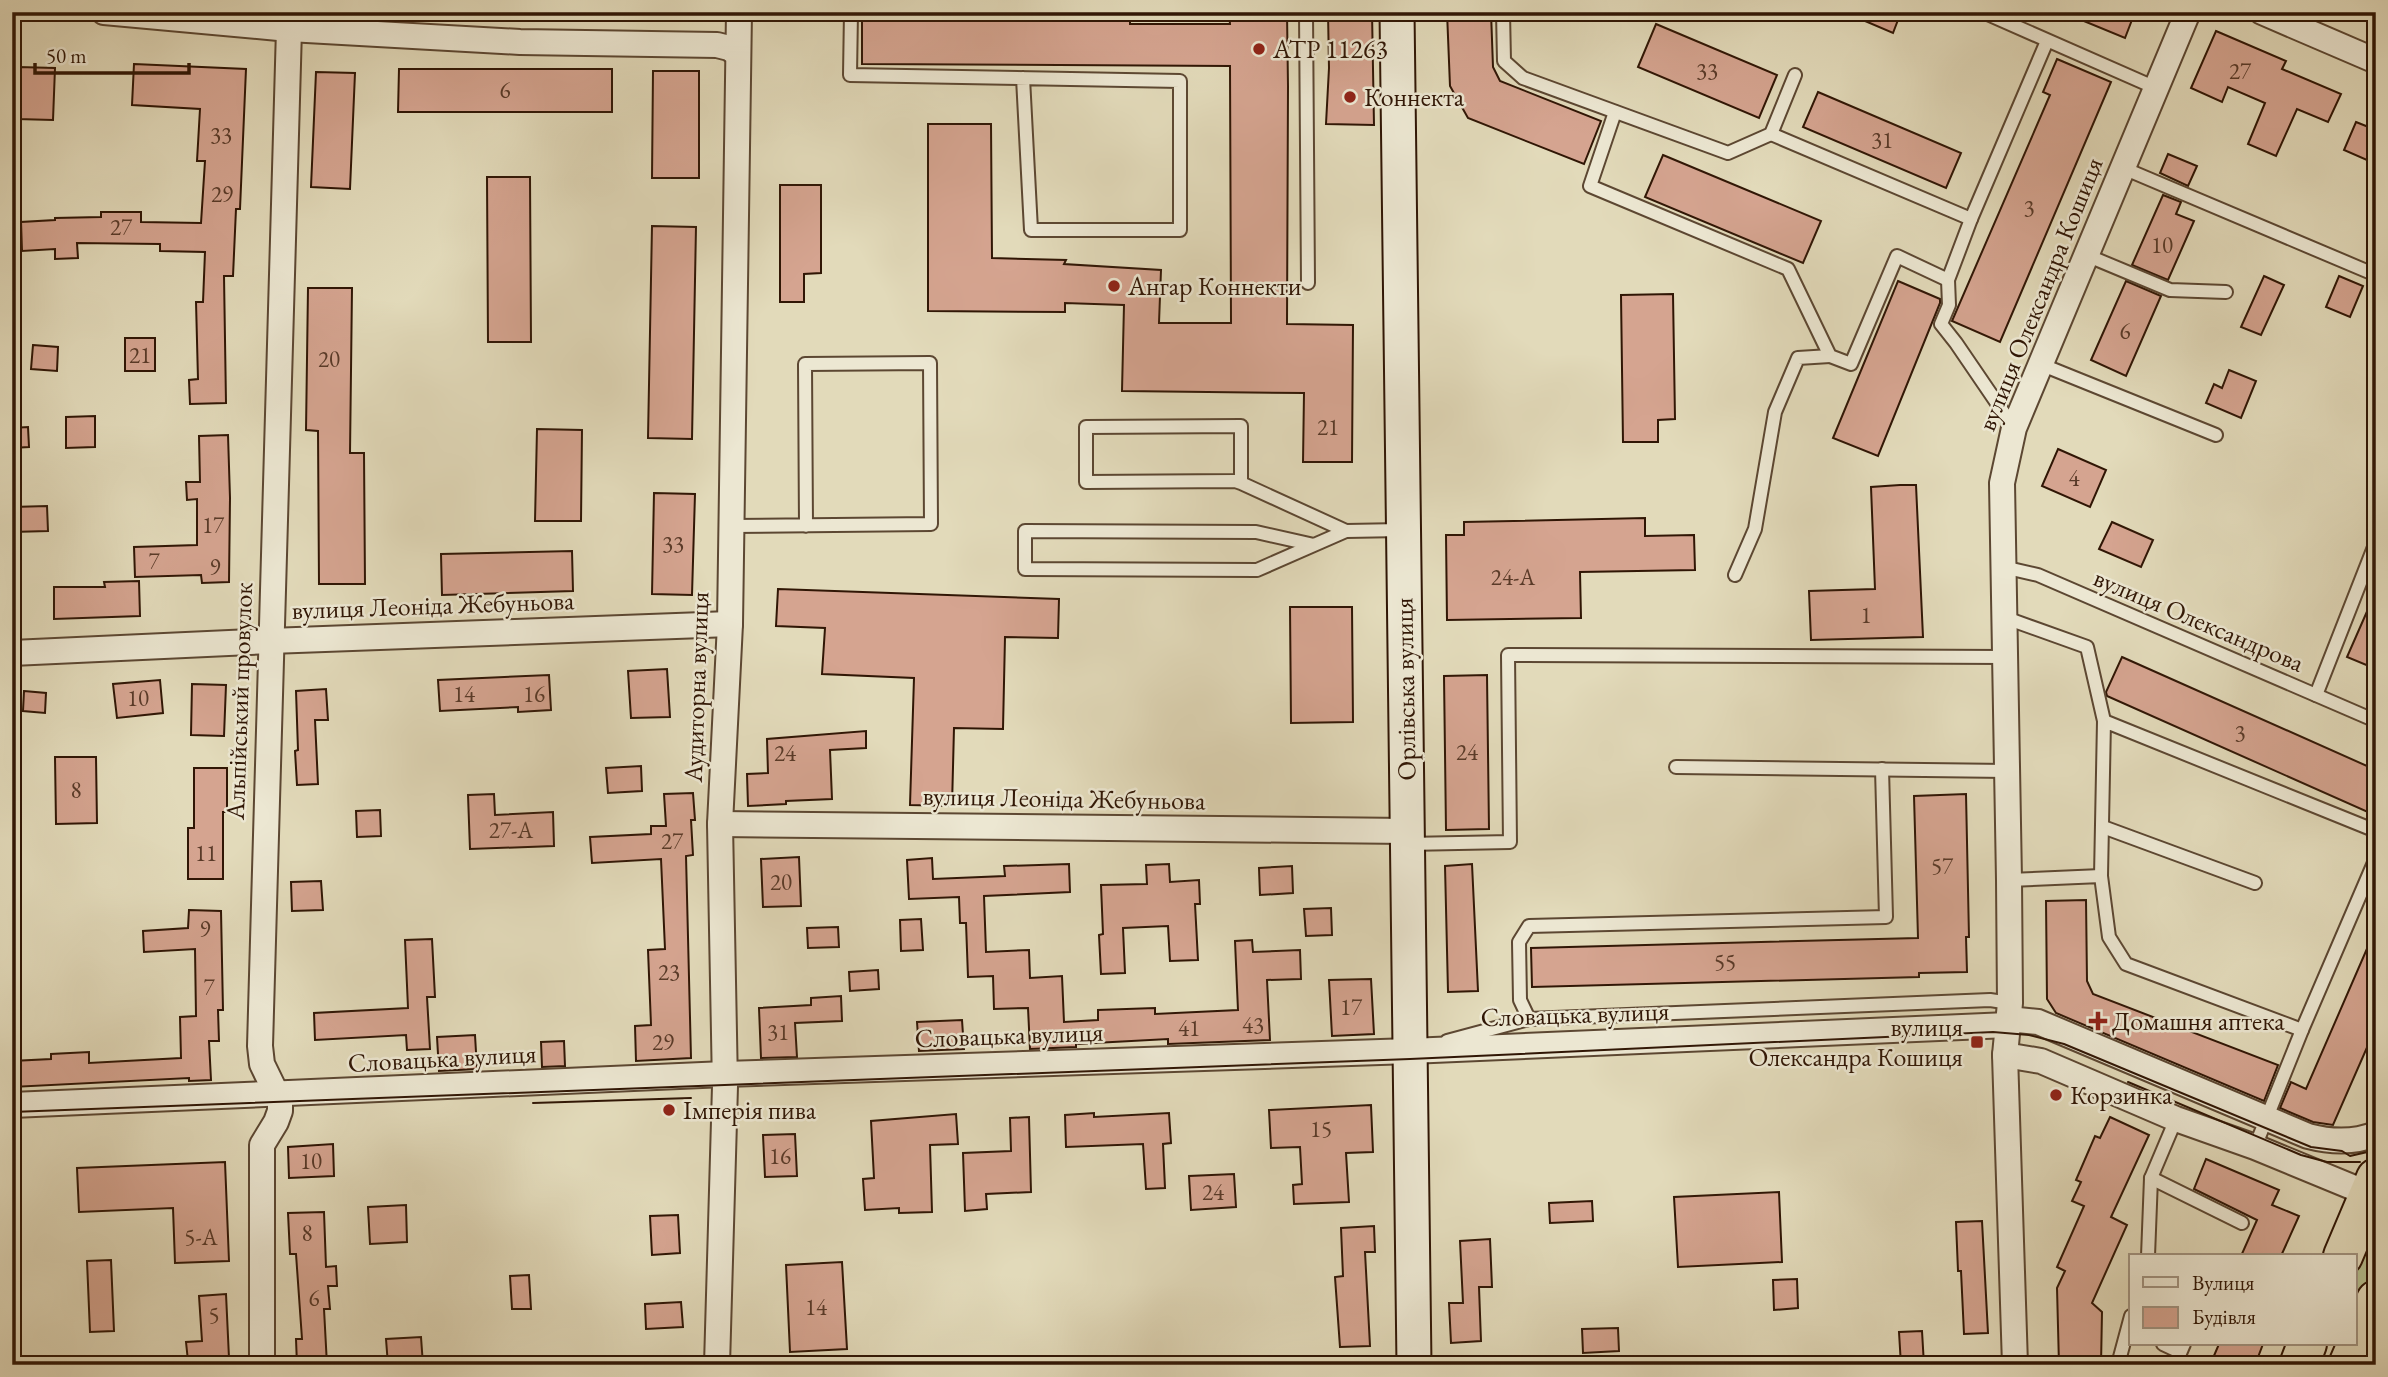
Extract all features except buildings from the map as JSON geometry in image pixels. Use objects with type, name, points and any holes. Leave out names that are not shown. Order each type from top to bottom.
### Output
[{"type":"highway","points":[[2344,1254],[2372,1186]]},
{"type":"highway","points":[[2348,1365],[2376,1300]]},
{"type":"highway","points":[[2299,1365],[2306,1346]]},
{"type":"street","points":[[104,12],[289,29],[520,42],[718,45],[738,54]]},
{"type":"street","name":"Аудиторна вулиця","points":[[717,1365],[724,1074],[720,824],[730,624],[739,12]]},
{"type":"street","name":"Орлівська вулиця","points":[[1396,12],[1414,1365]]},
{"type":"street","name":"вулиця Олександра Кошиця","points":[[2015,1365],[2005,1055],[2008,1016],[2009,880],[2002,483],[2014,428],[2188,12]]},
{"type":"street","points":[[2262,12],[2376,61]]},
{"type":"street","name":"Альпійський провулок","points":[[278,1095],[262,1064],[260,1046],[289,29]]},
{"type":"street","name":"вулиця Леоніда Жебуньова","points":[[12,653],[730,624]]},
{"type":"street","name":"вулиця Леоніда Жебуньова","points":[[720,824],[1407,837]]},
{"type":"street","name":"Словацька вулиця","points":[[12,1105],[724,1074],[1410,1051],[2008,1016],[2038,1022],[2322,1140],[2354,1141],[2376,1134]]},
{"type":"street","points":[[2005,1055],[2041,1062],[2176,1119],[2372,1186]]},
{"type":"street","points":[[262,1365],[262,1145],[280,1111],[278,1095]]},
{"type":"lane","points":[[851,12],[850,75],[1023,78],[1180,81],[1180,230],[1031,230],[1023,78]]},
{"type":"lane","points":[[1306,12],[1308,283]]},
{"type":"lane","points":[[1503,12],[1504,61],[1522,78],[1728,153],[1771,134],[1795,75]]},
{"type":"lane","points":[[1983,12],[2156,88]]},
{"type":"lane","points":[[2014,428],[1941,324],[1949,305],[1948,280],[1971,219],[2048,41]]},
{"type":"lane","points":[[1615,112],[1590,186],[1788,269],[1830,356]]},
{"type":"lane","points":[[1771,134],[1971,219]]},
{"type":"lane","points":[[2123,168],[2376,275]]},
{"type":"lane","points":[[2086,255],[2170,290],[2225,292]]},
{"type":"lane","points":[[1735,575],[1755,529],[1775,412],[1798,358],[1830,356],[1852,364],[1897,256],[1948,280]]},
{"type":"lane","points":[[731,526],[806,526],[931,524],[930,363],[805,364],[806,526]]},
{"type":"lane","points":[[2040,365],[2216,435]]},
{"type":"lane","points":[[1241,483],[1241,426],[1086,427],[1086,482],[1235,481],[1346,531]]},
{"type":"lane","points":[[1314,545],[1256,531],[1025,531],[1025,569],[1257,570],[1346,531],[1402,530]]},
{"type":"lane","points":[[2316,695],[2376,542]]},
{"type":"lane","name":"вулиця Олександрова","points":[[2003,567],[2038,575],[2376,721]]},
{"type":"lane","points":[[2006,618],[2087,647],[2105,722],[2102,876],[2109,937],[2126,964],[2301,1030]]},
{"type":"lane","points":[[1407,837],[1510,842],[1508,655],[2006,657]]},
{"type":"lane","points":[[2105,722],[2376,831]]},
{"type":"lane","points":[[1676,767],[2008,771]]},
{"type":"lane","points":[[1529,1019],[1520,1000],[1519,942],[1529,926],[1886,917],[1882,769]]},
{"type":"lane","points":[[2103,827],[2255,883]]},
{"type":"lane","points":[[2255,1147],[2301,1030],[2376,858]]},
{"type":"lane","points":[[2009,880],[2102,876]]},
{"type":"lane","points":[[1410,1051],[1529,1019],[1990,1000],[2008,1016]]},
{"type":"lane","points":[[2148,1254],[2151,1178],[2176,1119]]},
{"type":"lane","points":[[2151,1178],[2242,1223]]},
{"type":"lane","points":[[2121,1365],[2120,1357],[2129,1327]]},
{"type":"lane","points":[[2175,1365],[2182,1348]]},
{"type":"green space","points":[[2376,1220],[2376,1264],[2356,1311],[2356,1267]]},
{"type":"tram line","points":[[12,1112],[1410,1059],[1993,1032],[2029,1035],[2064,1044],[2311,1147],[2342,1151],[2350,1156],[2376,1150]]},
{"type":"tram line","points":[[2128,1082],[2301,1155],[2327,1162],[2360,1162]]},
{"type":"tram line","points":[[533,1103],[691,1098]]},
{"type":"place","name":"ATP 11263","points":[[1259,49]]},
{"type":"place","name":"Коннекта","points":[[1350,97]]},
{"type":"place","name":"Ангар Коннекти","points":[[1114,286]]},
{"type":"place","name":"Домашня аптека","points":[[2098,1021]]},
{"type":"place","name":"вулиця Олександра Кошиця","points":[[1977,1042]]},
{"type":"place","name":"Корзинка","points":[[2056,1095]]},
{"type":"place","name":"Імперія пива","points":[[669,1110]]}]
